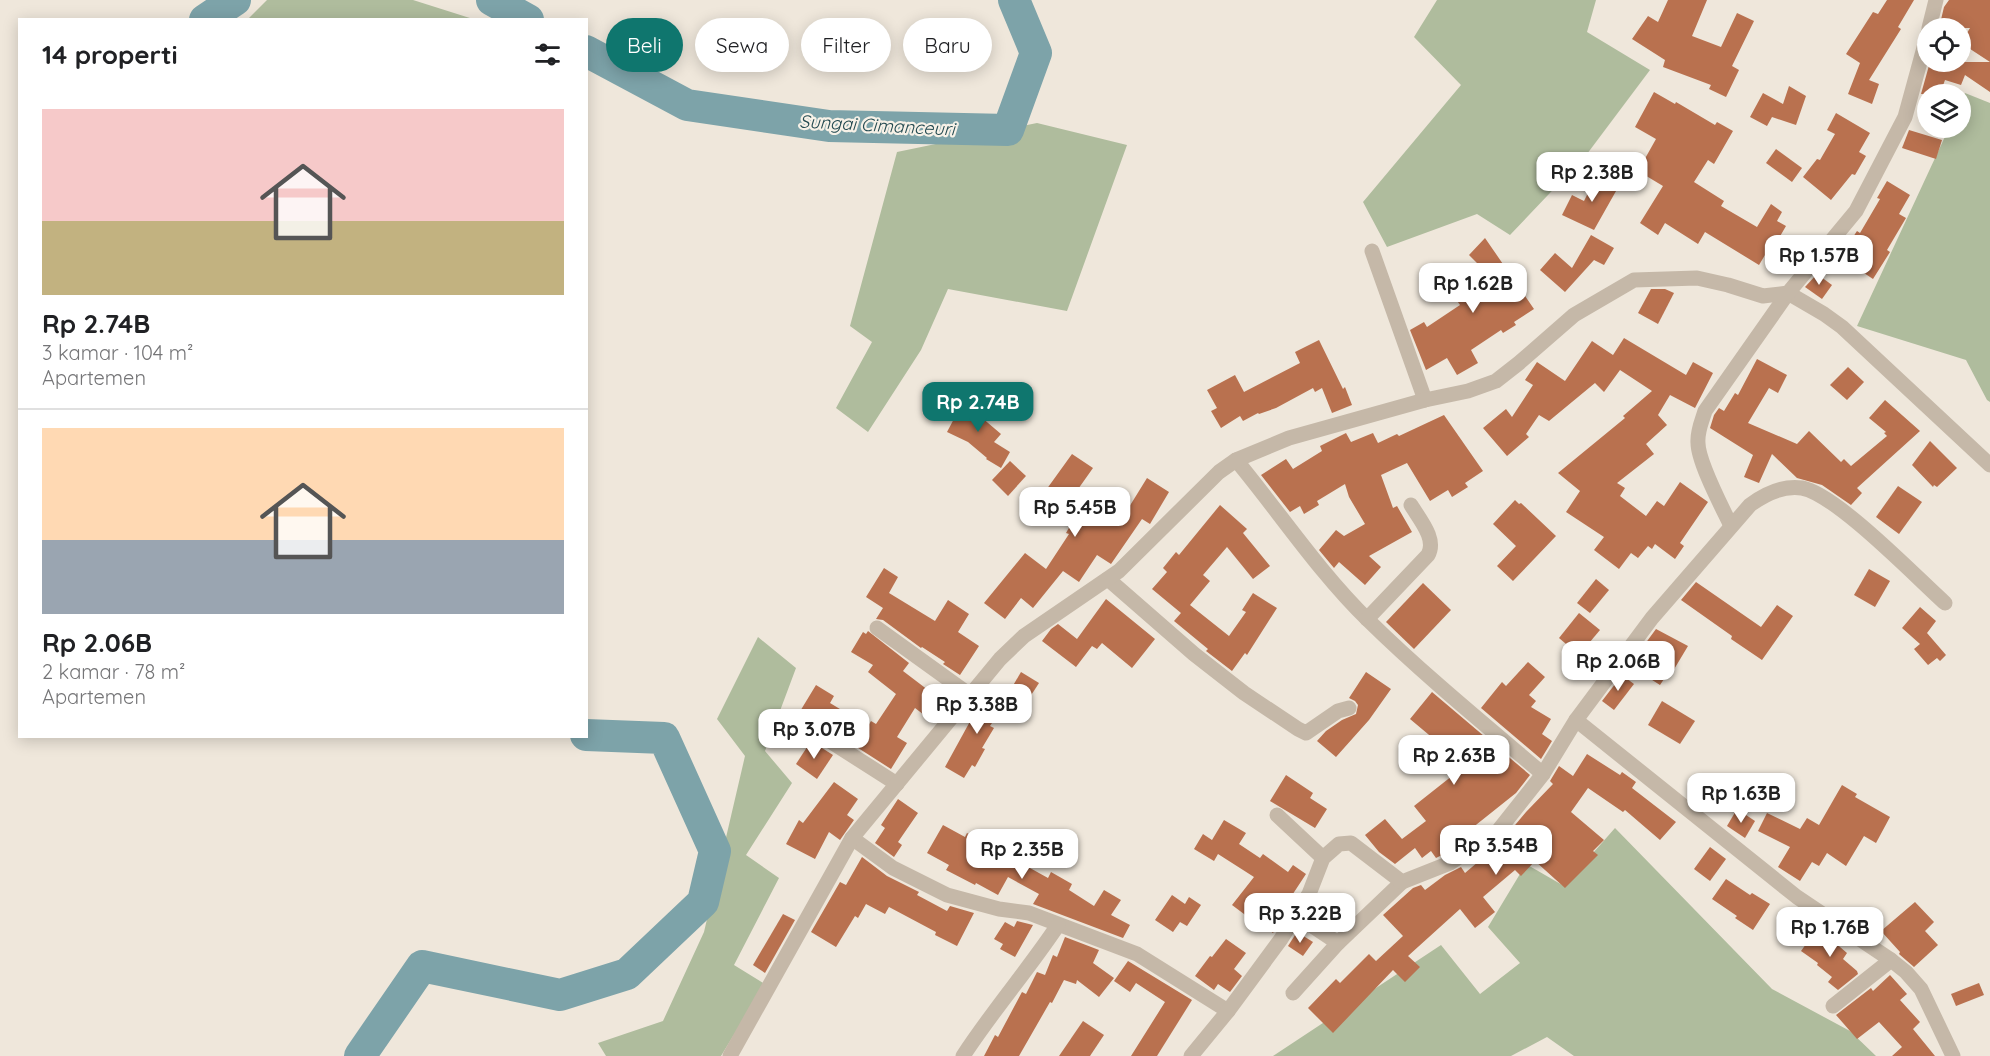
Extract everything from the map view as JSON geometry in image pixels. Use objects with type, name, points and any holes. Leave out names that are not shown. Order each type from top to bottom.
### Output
[{"type":"street","points":[[1932,18],[1936,0]]},
{"type":"street","points":[[1731,526],[1702,460],[1698,444],[1699,427],[1706,411],[1788,293],[1856,210],[1905,117],[1917,72]]},
{"type":"street","points":[[1372,251],[1425,400]]},
{"type":"street","points":[[730,1056],[852,838],[1000,659],[1024,636],[1119,571],[1219,472],[1236,460],[1289,438],[1425,400],[1468,391],[1496,381],[1574,315],[1634,280],[1698,278],[1763,296],[1788,293],[1824,314],[1842,327],[1990,465]]},
{"type":"street","points":[[1236,460],[1275,507],[1315,563],[1367,619],[1544,774]]},
{"type":"street","points":[[1293,993],[1338,944],[1402,882],[1450,863],[1498,831],[1544,774],[1576,720],[1652,618],[1750,505],[1765,495],[1790,488],[1801,488],[1814,492],[1854,520],[1945,603]]},
{"type":"street","points":[[1367,619],[1432,548],[1431,540],[1411,505]]},
{"type":"street","points":[[1108,579],[1194,654],[1244,693],[1298,729],[1306,733],[1338,711],[1349,708]]},
{"type":"street","points":[[877,628],[970,695]]},
{"type":"street","points":[[1576,720],[1797,897],[1906,972],[1921,989],[1953,1056]]},
{"type":"street","points":[[800,722],[897,784]]},
{"type":"street","points":[[1277,815],[1323,858]]},
{"type":"street","points":[[852,838],[893,868],[948,895],[999,909],[1029,914],[1137,954],[1228,1011]]},
{"type":"street","points":[[1191,1056],[1228,1011],[1281,939],[1309,894],[1323,858],[1339,844],[1351,843],[1402,882]]},
{"type":"street","points":[[1296,915],[1338,944]]},
{"type":"street","points":[[963,1056],[1058,925]]},
{"type":"street","points":[[1833,1006],[1891,960]]},
{"type":"green space","points":[[267,0],[413,0],[470,18],[249,18]]},
{"type":"green space","points":[[1437,0],[1596,0],[1587,32],[1650,70],[1587,154],[1510,235],[1477,214],[1387,247],[1363,202],[1461,85],[1414,37]]},
{"type":"green space","points":[[1971,95],[1990,103],[1990,402],[1966,360],[1857,326],[1944,138],[1971,138]]},
{"type":"green space","points":[[1037,123],[1127,145],[1067,311],[948,289],[921,350],[868,432],[836,408],[872,342],[850,326],[897,152]]},
{"type":"green space","points":[[758,637],[796,668],[765,751],[792,783],[746,855],[779,878],[734,965],[765,984],[721,1056],[606,1056],[598,1043],[663,1021],[704,932],[745,756],[717,719]]},
{"type":"green space","points":[[1615,828],[1772,989],[1850,1031],[1876,1056],[1574,1056],[1547,1037],[1511,1056],[1273,1056],[1441,945],[1480,994],[1520,963],[1488,927],[1526,864],[1564,886]]},
{"type":"building","points":[[1668,0],[1707,0],[1692,36],[1721,47],[1737,13],[1754,21],[1732,66],[1739,70],[1726,97],[1709,89],[1711,85],[1663,67],[1665,60],[1632,39],[1648,16],[1658,22]]},
{"type":"building","points":[[1887,0],[1914,0],[1898,27],[1901,29],[1869,80],[1879,84],[1872,104],[1848,94],[1860,63],[1846,54],[1873,12],[1878,14]]},
{"type":"building","points":[[1949,0],[1990,0],[1990,62],[1971,50],[1971,18],[1941,18],[1944,7]]},
{"type":"building","points":[[1971,62],[1990,62],[1990,92],[1965,75],[1961,84],[1945,80],[1944,84],[1924,84],[1927,72],[1971,72]]},
{"type":"building","points":[[1789,86],[1806,96],[1796,125],[1772,117],[1767,126],[1750,117],[1763,93],[1783,104]]},
{"type":"building","points":[[1654,92],[1715,125],[1717,122],[1733,131],[1714,164],[1708,160],[1694,182],[1724,201],[1721,206],[1757,227],[1771,204],[1782,212],[1777,221],[1786,226],[1775,245],[1780,248],[1773,260],[1765,255],[1759,265],[1705,232],[1698,244],[1665,223],[1658,235],[1640,223],[1663,186],[1638,171],[1656,139],[1635,127]]},
{"type":"building","points":[[1836,113],[1870,133],[1859,152],[1866,156],[1855,175],[1852,174],[1831,200],[1803,177],[1817,159],[1820,160],[1835,134],[1827,130]]},
{"type":"building","points":[[1909,130],[1917,132],[1917,138],[1942,140],[1936,159],[1902,148]]},
{"type":"building","points":[[1776,149],[1802,168],[1792,182],[1766,163]]},
{"type":"building","points":[[1598,173],[1620,184],[1594,230],[1562,215],[1572,195],[1584,201]]},
{"type":"building","points":[[1887,181],[1910,195],[1899,214],[1906,218],[1887,250],[1890,252],[1873,279],[1861,271],[1864,266],[1843,252],[1857,231],[1860,233],[1880,199],[1877,198]]},
{"type":"building","points":[[1591,235],[1614,248],[1604,265],[1594,260],[1565,292],[1540,270],[1555,253],[1572,268]]},
{"type":"building","points":[[1485,238],[1534,309],[1514,322],[1516,325],[1503,333],[1501,330],[1471,350],[1478,363],[1457,375],[1447,358],[1426,370],[1410,330],[1424,322],[1427,327],[1460,305],[1449,289],[1481,267],[1469,255]]},
{"type":"building","points":[[1817,274],[1832,285],[1822,299],[1805,287]]},
{"type":"building","points":[[1651,289],[1665,289],[1674,293],[1658,324],[1638,313]]},
{"type":"building","points":[[1624,338],[1686,375],[1693,362],[1713,373],[1695,408],[1670,395],[1658,415],[1667,425],[1646,444],[1654,454],[1617,483],[1625,488],[1620,496],[1646,516],[1657,501],[1664,506],[1680,482],[1708,502],[1680,543],[1684,546],[1675,559],[1655,544],[1652,549],[1648,546],[1638,558],[1631,553],[1619,569],[1594,550],[1604,537],[1566,512],[1580,491],[1558,473],[1625,418],[1623,416],[1652,391],[1620,370],[1604,392],[1595,383],[1549,421],[1539,415],[1526,434],[1529,437],[1507,456],[1483,428],[1506,409],[1512,417],[1533,385],[1525,380],[1537,362],[1565,381],[1592,341],[1613,355]]},
{"type":"building","points":[[1319,340],[1343,389],[1345,387],[1352,405],[1332,413],[1322,388],[1315,392],[1313,388],[1276,408],[1258,413],[1243,421],[1240,416],[1221,428],[1211,411],[1217,408],[1207,390],[1235,375],[1244,392],[1300,363],[1295,352]]},
{"type":"building","points":[[1757,359],[1787,375],[1778,393],[1769,388],[1748,423],[1797,444],[1809,431],[1841,462],[1844,459],[1851,466],[1887,436],[1884,433],[1886,432],[1869,418],[1885,400],[1920,431],[1857,488],[1862,493],[1851,505],[1822,485],[1797,478],[1772,454],[1759,483],[1744,477],[1753,455],[1710,428],[1719,408],[1724,411],[1735,393],[1738,395]]},
{"type":"building","points":[[1848,367],[1864,382],[1847,400],[1830,385]]},
{"type":"building","points":[[964,400],[985,411],[981,417],[1001,434],[994,442],[1010,452],[1001,468],[986,459],[968,442],[947,432]]},
{"type":"building","points":[[1444,415],[1483,471],[1465,483],[1468,487],[1452,497],[1448,490],[1430,501],[1407,463],[1381,475],[1393,508],[1397,506],[1412,532],[1369,556],[1381,567],[1365,585],[1339,562],[1334,568],[1319,550],[1336,530],[1344,536],[1365,524],[1349,497],[1345,484],[1317,501],[1319,505],[1304,514],[1300,506],[1290,512],[1261,475],[1286,459],[1293,469],[1322,451],[1320,446],[1346,433],[1351,442],[1373,433],[1378,443]]},
{"type":"building","points":[[1930,441],[1957,468],[1937,487],[1934,485],[1933,487],[1912,465]]},
{"type":"building","points":[[1072,454],[1093,468],[1076,492],[1100,505],[1096,511],[1118,525],[1147,478],[1169,492],[1150,524],[1142,519],[1111,564],[1097,555],[1079,582],[1063,571],[1033,608],[1021,598],[1005,619],[984,603],[1025,553],[1046,569],[1069,534],[1066,533],[1074,519],[1041,497]]},
{"type":"building","points":[[1010,461],[1026,476],[1008,496],[992,480]]},
{"type":"building","points":[[1898,486],[1922,502],[1899,534],[1876,517]]},
{"type":"building","points":[[1515,500],[1556,536],[1513,581],[1497,566],[1516,546],[1493,524]]},
{"type":"building","points":[[1220,505],[1247,529],[1243,533],[1270,566],[1253,579],[1227,547],[1203,575],[1210,581],[1190,605],[1229,636],[1246,612],[1242,610],[1253,593],[1277,608],[1247,655],[1245,653],[1232,671],[1206,651],[1208,649],[1174,621],[1181,613],[1152,589],[1167,572],[1163,568],[1176,552],[1179,555]]},
{"type":"building","points":[[884,568],[898,577],[889,593],[935,621],[948,600],[969,614],[958,632],[979,646],[960,675],[943,664],[945,662],[921,648],[883,620],[876,619],[883,608],[866,597]]},
{"type":"building","points":[[1869,569],[1890,581],[1875,607],[1854,595]]},
{"type":"building","points":[[1596,579],[1609,590],[1590,613],[1577,603]]},
{"type":"building","points":[[1696,582],[1761,627],[1777,605],[1793,616],[1762,660],[1681,600]]},
{"type":"building","points":[[1423,583],[1451,610],[1414,649],[1386,622]]},
{"type":"building","points":[[1106,599],[1155,639],[1132,668],[1102,643],[1097,649],[1092,646],[1076,667],[1042,641],[1058,624],[1077,639]]},
{"type":"building","points":[[1920,607],[1936,621],[1927,633],[1946,655],[1940,661],[1937,658],[1928,665],[1914,649],[1920,644],[1902,628]]},
{"type":"building","points":[[1579,613],[1600,630],[1579,655],[1559,638]]},
{"type":"building","points":[[1656,629],[1688,646],[1673,671],[1670,670],[1660,685],[1638,671],[1650,652],[1642,648]]},
{"type":"building","points":[[868,631],[909,663],[903,671],[945,703],[932,721],[915,708],[897,737],[907,743],[891,769],[805,714],[799,713],[816,685],[834,696],[830,703],[868,726],[871,721],[876,724],[896,694],[868,672],[873,665],[851,652],[863,632],[866,634]]},
{"type":"building","points":[[1528,662],[1545,677],[1529,695],[1536,701],[1531,707],[1551,719],[1542,734],[1552,741],[1541,759],[1481,708],[1502,682],[1506,686]]},
{"type":"building","points":[[1021,672],[1039,683],[1028,700],[1011,689]]},
{"type":"building","points":[[1366,672],[1391,689],[1369,720],[1336,757],[1317,741],[1326,731],[1356,714],[1358,705],[1349,698]]},
{"type":"building","points":[[1622,675],[1634,684],[1614,710],[1602,701]]},
{"type":"building","points":[[1000,685],[1012,693],[990,726],[994,728],[982,748],[985,749],[975,767],[972,765],[964,778],[945,767],[973,716],[977,718]]},
{"type":"building","points":[[1432,692],[1530,775],[1516,793],[1447,848],[1450,851],[1436,858],[1431,851],[1422,858],[1415,848],[1395,864],[1379,852],[1365,835],[1385,819],[1402,839],[1426,821],[1414,806],[1457,772],[1446,763],[1453,755],[1410,719]]},
{"type":"building","points":[[1662,701],[1695,721],[1680,744],[1648,725]]},
{"type":"building","points":[[811,741],[833,755],[817,779],[796,764]]},
{"type":"building","points":[[1587,754],[1620,775],[1622,772],[1636,782],[1632,788],[1676,822],[1660,840],[1625,810],[1623,812],[1588,788],[1571,812],[1604,840],[1593,851],[1598,855],[1565,888],[1535,861],[1521,876],[1515,870],[1483,897],[1495,912],[1475,928],[1460,909],[1408,956],[1420,967],[1405,982],[1393,970],[1333,1033],[1308,1008],[1336,979],[1340,983],[1369,954],[1376,961],[1403,936],[1383,915],[1413,888],[1421,885],[1425,890],[1445,875],[1461,867],[1465,873],[1492,850],[1490,848],[1505,837],[1553,784],[1550,781],[1559,766],[1573,776]]},
{"type":"building","points":[[1286,775],[1313,793],[1310,798],[1327,809],[1315,828],[1270,801]]},
{"type":"building","points":[[834,782],[858,799],[847,815],[854,820],[840,840],[829,832],[815,859],[786,844],[799,820],[803,823]]},
{"type":"building","points":[[1842,785],[1857,794],[1855,797],[1890,817],[1876,843],[1864,836],[1846,866],[1827,853],[1819,866],[1812,862],[1800,881],[1778,867],[1790,847],[1758,831],[1767,813],[1800,829],[1807,818],[1819,825]]},
{"type":"building","points":[[898,799],[918,813],[898,842],[902,845],[894,857],[875,843],[885,828],[881,825]]},
{"type":"building","points":[[1737,809],[1755,821],[1745,838],[1727,826]]},
{"type":"building","points":[[1224,820],[1246,833],[1239,844],[1260,858],[1263,854],[1288,872],[1293,865],[1306,874],[1283,909],[1286,912],[1273,933],[1232,905],[1254,877],[1218,854],[1214,861],[1194,849],[1203,834],[1212,840]]},
{"type":"building","points":[[943,825],[965,837],[967,833],[1048,878],[1051,872],[1072,884],[1069,890],[1094,906],[1104,890],[1121,900],[1111,915],[1130,925],[1123,938],[1033,904],[1039,894],[1008,877],[998,895],[946,870],[949,865],[927,853]]},
{"type":"building","points":[[1710,847],[1726,859],[1710,881],[1694,869]]},
{"type":"building","points":[[862,857],[887,876],[919,892],[917,895],[947,911],[950,906],[974,913],[957,946],[889,907],[885,914],[866,904],[858,918],[855,916],[836,947],[811,932],[840,882],[846,885]]},
{"type":"building","points":[[1726,879],[1750,895],[1752,893],[1770,904],[1753,930],[1712,899]]},
{"type":"building","points":[[1172,895],[1185,904],[1189,897],[1201,905],[1187,926],[1180,922],[1173,932],[1155,920]]},
{"type":"building","points":[[1915,902],[1934,922],[1925,931],[1938,945],[1914,967],[1899,954],[1900,952],[1881,931]]},
{"type":"building","points":[[783,914],[795,920],[765,973],[753,965]]},
{"type":"building","points":[[1017,921],[1033,925],[1015,957],[1000,949],[1003,944],[994,939],[1005,922],[1014,927]]},
{"type":"building","points":[[1819,926],[1835,938],[1833,941],[1847,953],[1843,959],[1858,974],[1838,990],[1828,982],[1832,977],[1801,951]]},
{"type":"building","points":[[1297,932],[1313,942],[1303,956],[1288,946]]},
{"type":"building","points":[[1065,937],[1099,950],[1093,963],[1114,978],[1099,997],[1077,980],[1076,984],[1064,980],[1019,1056],[984,1056],[995,1035],[998,1037],[1022,992],[1026,994],[1037,972],[1045,975],[1053,955],[1057,957]]},
{"type":"building","points":[[1226,939],[1246,953],[1234,969],[1242,976],[1230,992],[1218,984],[1214,990],[1195,976]]},
{"type":"building","points":[[1128,961],[1192,1000],[1157,1056],[1131,1056],[1165,1002],[1136,983],[1130,992],[1114,981]]},
{"type":"building","points":[[1890,975],[1907,994],[1900,1000],[1920,1022],[1913,1029],[1935,1056],[1892,1056],[1902,1047],[1879,1022],[1857,1039],[1836,1015],[1871,988],[1873,991]]},
{"type":"building","points":[[1979,983],[1984,995],[1956,1006],[1951,994]]},
{"type":"building","points":[[1083,1021],[1104,1035],[1090,1056],[1059,1056]]},
{"type":"waterway","name":"Sungai Cimanceuri","points":[[208,18],[235,0]]},
{"type":"waterway","name":"Sungai Cimanceuri","points":[[492,0],[524,18]]},
{"type":"waterway","name":"Sungai Cimanceuri","points":[[588,52],[687,105],[829,126],[1008,130],[1036,53],[1014,0]]},
{"type":"waterway","name":"Sungai Cimanceuri","points":[[360,1056],[422,966],[560,995],[627,974],[703,902],[715,851],[664,738],[588,735]]}]
